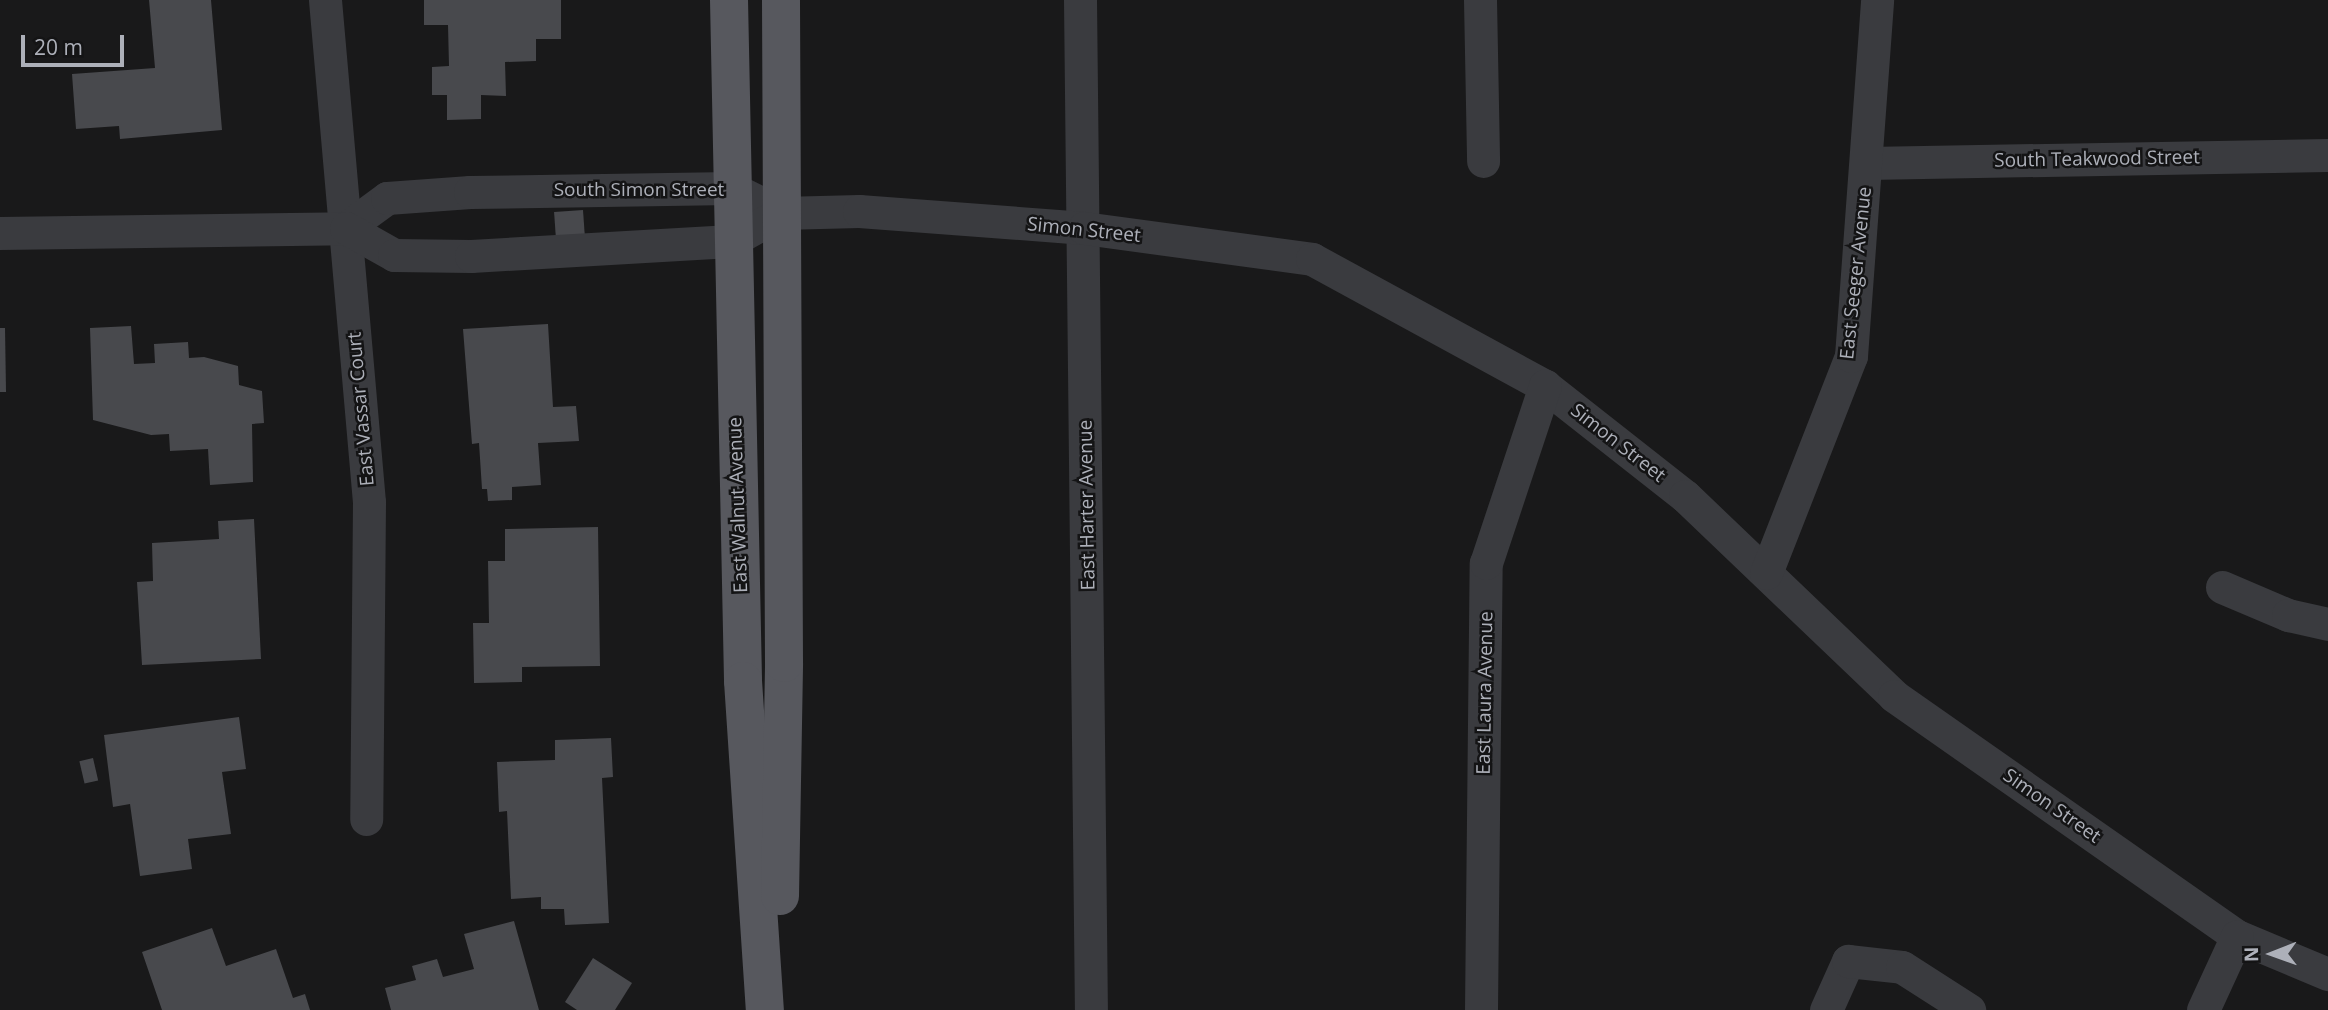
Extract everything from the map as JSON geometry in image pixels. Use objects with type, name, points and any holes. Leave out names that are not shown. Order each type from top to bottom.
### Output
[{"type":"main road","name":"East Walnut Avenue","points":[[729,0],[743,681],[765,1010]]},
{"type":"main road","points":[[778,1010],[784,663],[781,0]]},
{"type":"street","name":"East Vassar Court","points":[[325,0],[369,502],[366,819]]},
{"type":"street","name":"East Harter Avenue","points":[[1080,0],[1091,1010]]},
{"type":"street","points":[[1480,0],[1483,161]]},
{"type":"street","name":"East Seeger Avenue","points":[[1766,573],[1851,356],[1877,0]]},
{"type":"street","name":"South Teakwood Street","points":[[1867,163],[2328,155]]},
{"type":"street","name":"South Simon Street","points":[[346,228],[387,198],[470,192],[731,188],[781,213]]},
{"type":"street","name":"Simon Street","points":[[781,213],[859,211],[1084,228],[1312,259],[1545,386],[1685,496],[1894,696],[2237,936],[2328,974]]},
{"type":"street","points":[[0,233],[346,228],[394,255],[471,256],[732,241],[781,213]]},
{"type":"street","name":"East Laura Avenue","points":[[1481,1010],[1486,563],[1545,386]]},
{"type":"street","points":[[2222,587],[2288,615],[2328,624]]},
{"type":"street","points":[[2203,1010],[2237,936]]},
{"type":"street","points":[[1826,1010],[1848,961],[1902,967],[1969,1010]]},
{"type":"building","points":[[149,0],[211,0],[222,130],[120,139],[119,126],[76,129],[72,74],[155,68]]},
{"type":"building","points":[[424,0],[561,0],[561,39],[536,39],[536,61],[505,62],[506,96],[481,95],[481,119],[447,120],[447,95],[432,95],[432,67],[449,66],[448,25],[424,25]]},
{"type":"building","points":[[583,210],[585,238],[556,240],[554,212]]},
{"type":"building","points":[[548,324],[553,407],[576,406],[579,441],[538,443],[541,485],[512,487],[512,500],[488,501],[487,489],[482,489],[479,443],[472,444],[463,329]]},
{"type":"building","points":[[131,326],[134,364],[155,363],[154,344],[188,342],[189,358],[204,357],[238,366],[239,385],[262,391],[264,423],[252,424],[253,482],[210,485],[208,449],[170,451],[169,434],[151,435],[93,420],[90,328]]},
{"type":"building","points":[[0,328],[5,328],[6,392],[0,392]]},
{"type":"building","points":[[254,519],[261,659],[142,665],[137,582],[153,581],[152,543],[219,539],[218,521]]},
{"type":"building","points":[[598,527],[600,666],[522,667],[522,682],[474,683],[473,623],[489,623],[488,561],[505,561],[505,529]]},
{"type":"building","points":[[239,717],[246,769],[222,772],[231,834],[188,839],[192,869],[140,876],[130,804],[113,807],[104,735]]},
{"type":"building","points":[[611,738],[613,777],[602,778],[609,923],[565,925],[564,909],[541,909],[541,897],[511,899],[507,811],[499,812],[497,762],[555,760],[555,740]]},
{"type":"building","points":[[93,758],[98,780],[85,784],[79,761]]},
{"type":"building","points":[[514,921],[539,1010],[391,1010],[385,988],[416,980],[412,966],[437,959],[443,977],[474,969],[464,934]]},
{"type":"building","points":[[212,928],[226,966],[276,949],[293,998],[305,994],[310,1010],[162,1010],[142,952]]},
{"type":"building","points":[[593,958],[632,983],[615,1010],[577,1010],[565,1002]]}]
